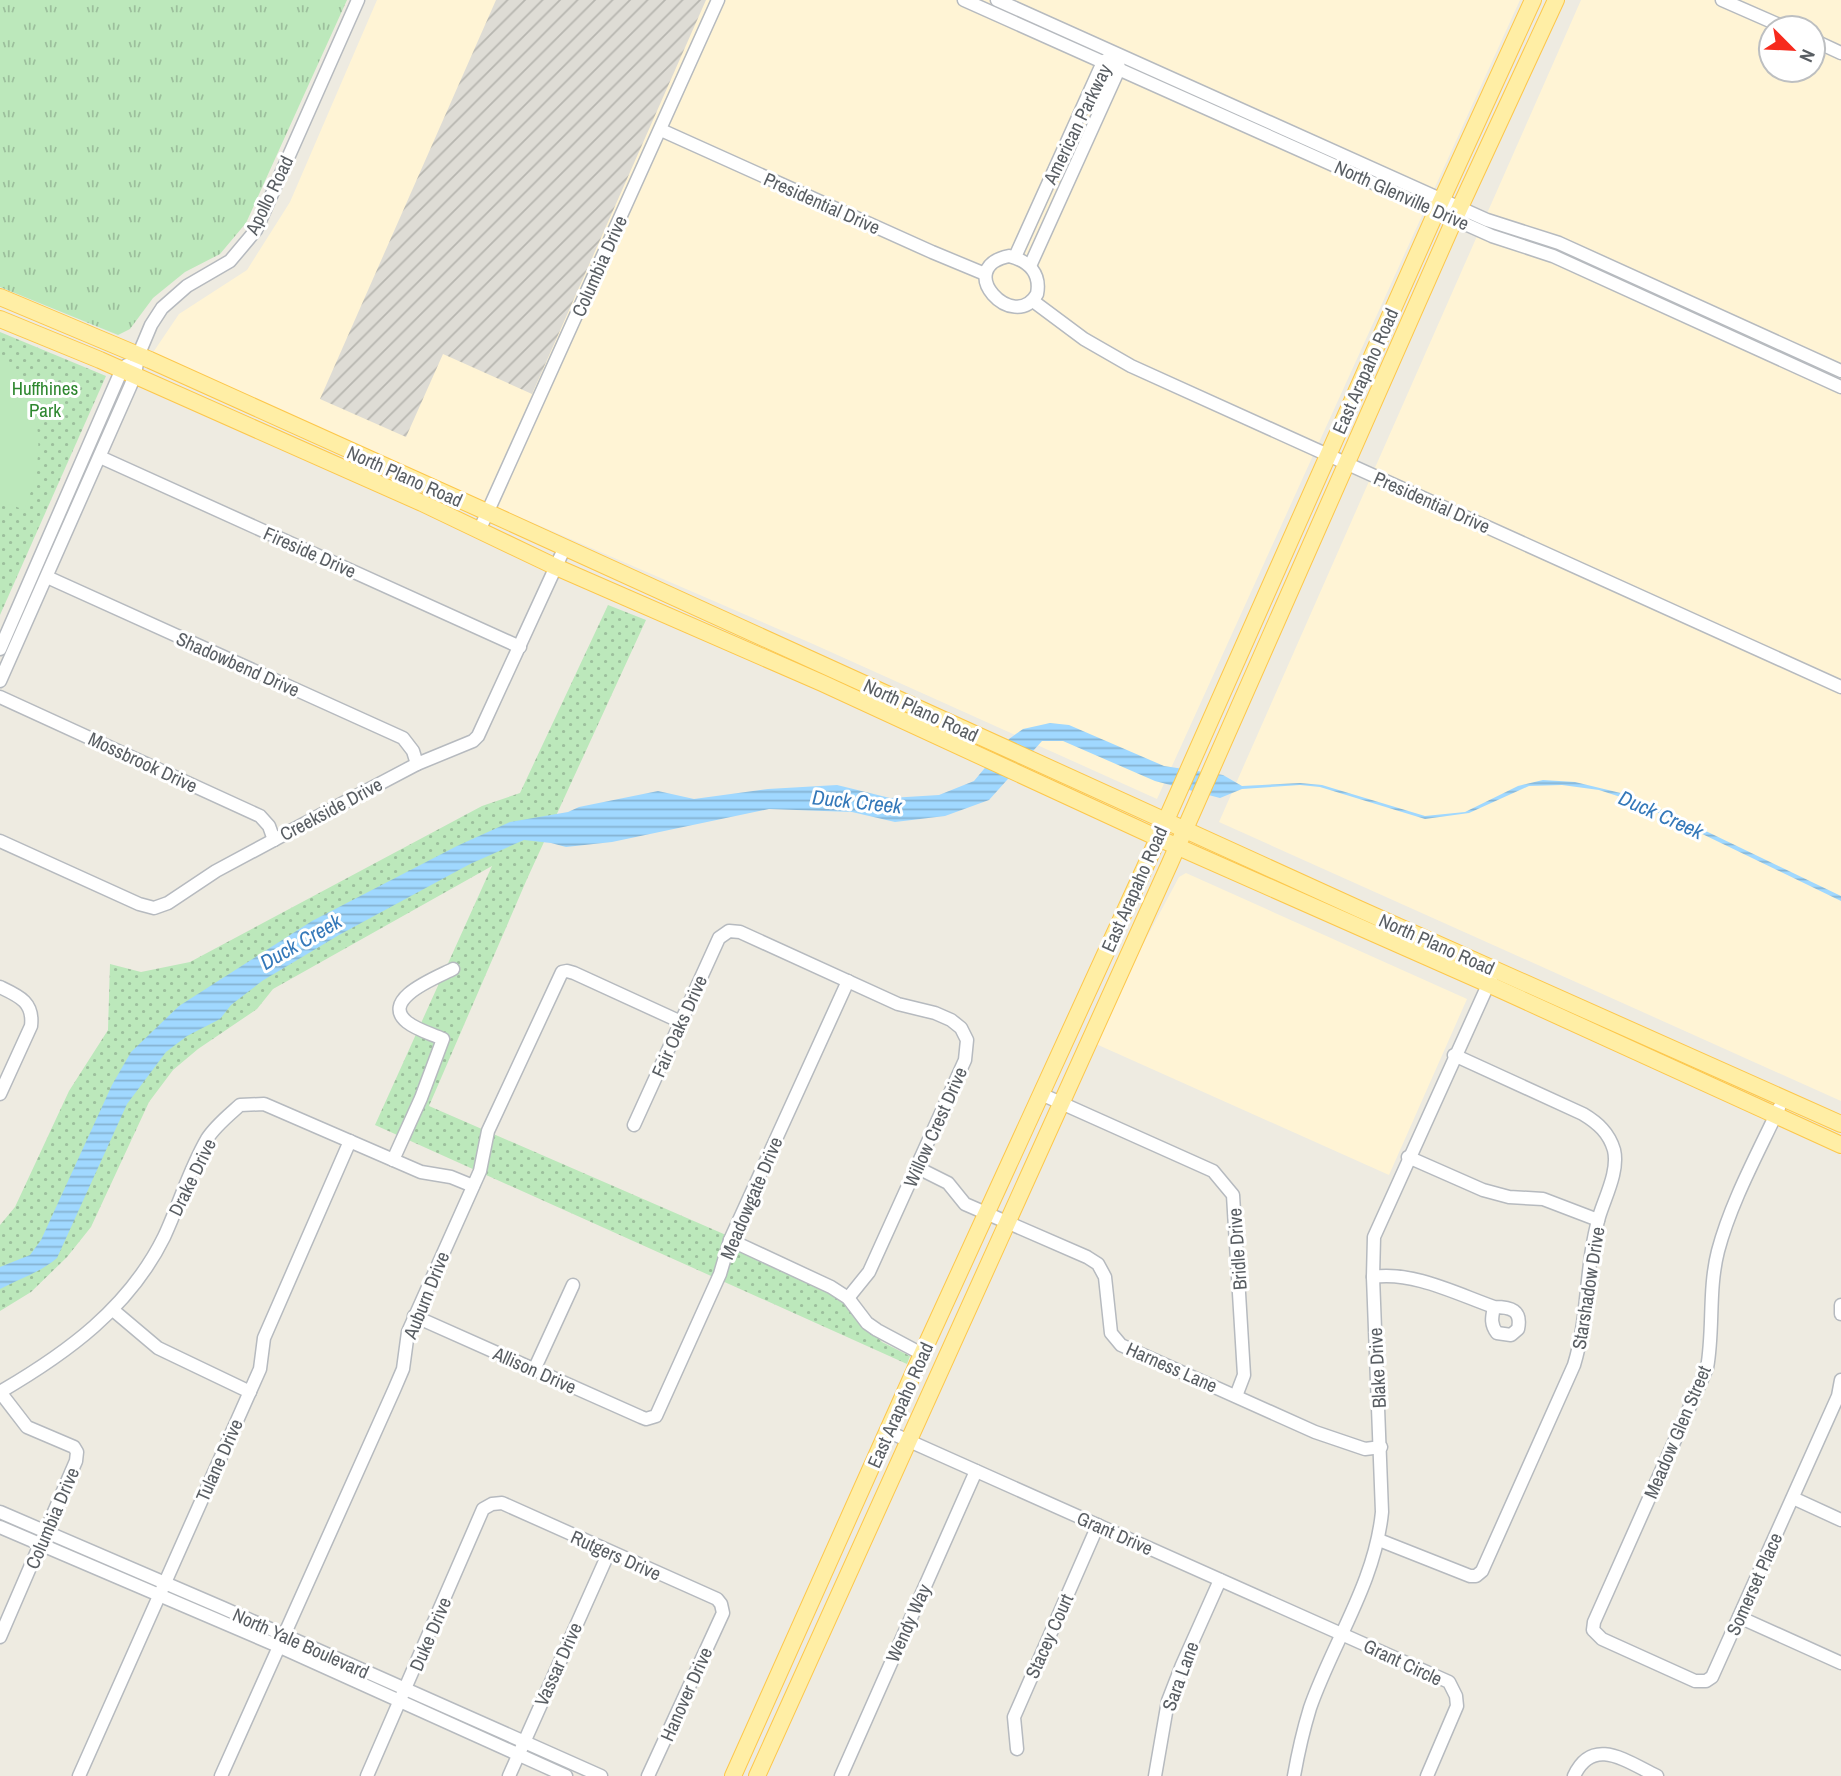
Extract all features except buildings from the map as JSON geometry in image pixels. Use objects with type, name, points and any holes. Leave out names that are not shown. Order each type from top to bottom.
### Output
[{"type":"main road","name":"East Arapaho Road","points":[[733,1776],[1158,838],[1533,0]]},
{"type":"main road","name":"East Arapaho Road","points":[[757,1776],[1556,0]]},
{"type":"main road","points":[[1402,288],[1404,298],[1399,316],[1402,339]]},
{"type":"main road","name":"North Plano Road","points":[[0,297],[487,512],[997,745],[1025,766],[1176,847],[1491,977]]},
{"type":"main road","name":"North Plano Road","points":[[0,319],[128,372],[986,758],[1025,766],[1166,819],[1491,977],[1651,1049],[1841,1124]]},
{"type":"main road","points":[[287,443],[295,427]]},
{"type":"main road","points":[[656,611],[664,593]]},
{"type":"main road","name":"North Plano Road","points":[[1651,1049],[1775,1116],[1841,1145]]},
{"type":"main road","points":[[943,1309],[971,1300]]},
{"type":"street","name":"Apollo Road","points":[[0,649],[151,325],[162,308],[187,286],[230,261],[256,230],[358,0]]},
{"type":"street","name":"Columbia Drive","points":[[479,531],[718,0]]},
{"type":"street","name":"North Glenville Drive","points":[[964,0],[1119,69],[1270,128]]},
{"type":"street","name":"North Glenville Drive","points":[[997,0],[1440,204],[1492,236],[1569,264],[1841,387]]},
{"type":"street","points":[[1722,0],[1757,15]]},
{"type":"street","name":"American Parkway","points":[[1015,257],[1103,62],[1116,53],[1119,69],[1030,266]]},
{"type":"street","name":"Presidential Drive","points":[[661,130],[985,274]]},
{"type":"street","points":[[1065,147],[1079,153]]},
{"type":"street","points":[[1042,199],[1056,205]]},
{"type":"street","name":"North Glenville Drive","points":[[1458,213],[1539,235],[1841,370]]},
{"type":"street","points":[[1569,264],[1574,250]]},
{"type":"street","points":[[1001,257],[1015,257],[1035,272],[1038,286],[1033,301],[1020,308],[1005,303],[988,288],[985,274],[993,262],[1001,257]]},
{"type":"street","name":"Presidential Drive","points":[[1033,301],[1084,339],[1131,366],[1841,687]]},
{"type":"street","points":[[1746,343],[1752,331]]},
{"type":"street","points":[[1765,352],[1771,339]]},
{"type":"street","name":"Apollo Road","points":[[0,681],[100,457],[128,372]]},
{"type":"street","name":"Fireside Drive","points":[[100,457],[520,647]]},
{"type":"street","name":"Creekside Drive","points":[[0,841],[139,904],[154,908],[168,903],[216,872],[274,840],[417,764],[463,746],[478,736],[564,549]]},
{"type":"street","name":"Shadowbend Drive","points":[[47,578],[403,738],[413,751],[417,764]]},
{"type":"street","name":"Mossbrook Drive","points":[[0,697],[260,816],[269,826],[274,840]]},
{"type":"street","name":"Willow Crest Drive","points":[[729,931],[740,932],[898,1004],[951,1020],[961,1028],[967,1040],[965,1060],[869,1272],[848,1298]]},
{"type":"street","name":"Fair Oaks Drive","points":[[634,1125],[719,938],[729,931]]},
{"type":"street","points":[[393,1160],[421,1098],[443,1039],[404,1020],[400,1013],[401,1004],[408,993],[453,969]]},
{"type":"street","name":"Auburn Drive","points":[[221,1776],[403,1369],[408,1332],[480,1171],[488,1131],[562,972],[574,973],[681,1022]]},
{"type":"street","name":"Blake Drive","points":[[1294,1776],[1299,1745],[1311,1706],[1380,1540],[1381,1447],[1373,1277],[1374,1237],[1491,977]]},
{"type":"street","name":"Meadowgate Drive","points":[[656,1416],[720,1275],[730,1240],[848,981]]},
{"type":"street","points":[[0,987],[29,1003],[32,1016],[31,1026],[0,1094]]},
{"type":"street","name":"Starshadow Drive","points":[[1380,1540],[1470,1576],[1476,1576],[1482,1571],[1574,1365],[1582,1340],[1589,1260],[1614,1168],[1614,1151],[1599,1124],[1583,1114],[1454,1055]]},
{"type":"street","name":"Bridle Drive","points":[[1041,1094],[1213,1171],[1233,1195],[1244,1375],[1236,1396]]},
{"type":"street","name":"Meadow Glen Street","points":[[1602,1639],[1593,1630],[1594,1622],[1707,1368],[1710,1352],[1711,1288],[1718,1251],[1728,1221],[1783,1099]]},
{"type":"street","name":"Drake Drive","points":[[0,1392],[44,1367],[85,1336],[113,1310],[142,1274],[163,1239],[208,1138],[240,1105],[264,1104],[421,1172],[451,1177],[473,1186]]},
{"type":"street","name":"Tulane Drive","points":[[79,1776],[260,1369],[264,1338],[350,1141]]},
{"type":"street","points":[[1408,1157],[1483,1190],[1509,1197],[1543,1199],[1598,1220]]},
{"type":"street","name":"Harness Lane","points":[[916,1167],[948,1183],[958,1199],[965,1204],[1098,1264],[1105,1277],[1111,1333],[1121,1345],[1348,1445],[1365,1449],[1381,1447]]},
{"type":"street","points":[[730,1240],[831,1287],[848,1298],[867,1323],[877,1331],[922,1354]]},
{"type":"street","points":[[1373,1277],[1388,1275],[1411,1279],[1494,1307]]},
{"type":"street","points":[[534,1370],[573,1285]]},
{"type":"street","points":[[1841,1305],[1841,1314]]},
{"type":"street","points":[[113,1310],[158,1348],[250,1392]]},
{"type":"street","name":"Allison Drive","points":[[414,1316],[641,1417],[646,1419],[656,1416]]},
{"type":"street","name":"Somerset Place","points":[[1602,1639],[1700,1682],[1712,1677],[1838,1396],[1841,1380]]},
{"type":"street","name":"Columbia Drive","points":[[0,1392],[27,1427],[74,1447],[77,1452],[76,1461],[47,1532],[0,1637]]},
{"type":"street","name":"Grant Drive","points":[[889,1432],[1342,1634]]},
{"type":"street","name":"Wendy Way","points":[[841,1776],[976,1471]]},
{"type":"street","points":[[1793,1498],[1841,1520]]},
{"type":"street","name":"Rutgers Drive","points":[[502,1503],[717,1599],[723,1613]]},
{"type":"street","name":"Duke Drive","points":[[368,1776],[483,1509],[502,1503]]},
{"type":"street","name":"North Yale Boulevard","points":[[0,1512],[164,1582],[400,1702],[566,1776]]},
{"type":"street","name":"Stacey Court","points":[[1017,1749],[1014,1717],[1098,1525]]},
{"type":"street","name":"North Yale Boulevard","points":[[0,1527],[158,1594],[406,1690],[601,1776]]},
{"type":"street","name":"Vassar Drive","points":[[509,1776],[608,1552]]},
{"type":"street","name":"Sara Lane","points":[[1155,1776],[1168,1701],[1220,1580]]},
{"type":"street","name":"Hanover Drive","points":[[648,1776],[723,1613]]},
{"type":"street","points":[[1739,1617],[1841,1663]]},
{"type":"street","name":"Grant Circle","points":[[1342,1634],[1449,1682],[1456,1696],[1457,1706],[1427,1776]]},
{"type":"street","points":[[1574,1776],[1580,1764],[1593,1754],[1609,1754],[1657,1776]]},
{"type":"shaded area","points":[[377,0],[1520,0],[1157,799],[813,644],[150,357],[179,314],[247,270],[290,202]]},
{"type":"shaded area","points":[[496,0],[706,0],[532,394],[443,354],[406,437],[320,399]]},
{"type":"shaded area","points":[[1581,0],[1841,0],[1841,1101],[1219,822]]},
{"type":"shaded area","points":[[1186,873],[1467,999],[1389,1175],[1096,1044],[1140,950],[1179,877]]},
{"type":"green space","points":[[0,0],[347,0],[246,223],[220,254],[185,272],[153,298],[130,329],[118,335],[0,287]]},
{"type":"green space","name":"Huffhines Park","points":[[0,332],[106,376],[0,615]]},
{"type":"green space","points":[[0,359],[15,374],[26,391],[38,430],[36,470],[24,510],[0,500]]},
{"type":"green space","points":[[608,605],[646,620],[527,879],[429,1106],[726,1235],[722,1244],[837,1296],[882,1342],[910,1356],[907,1364],[375,1125],[492,866],[273,989],[257,1009],[198,1049],[173,1070],[149,1102],[91,1227],[67,1257],[31,1292],[0,1311],[0,1225],[15,1207],[69,1091],[108,1030],[110,964],[141,972],[190,962],[482,806],[520,793]]},
{"type":"water","name":"Duck Creek","points":[[1050,723],[1069,725],[1164,766],[1223,775],[1242,786],[1300,783],[1322,785],[1425,816],[1465,812],[1518,786],[1543,780],[1575,782],[1633,796],[1841,896],[1841,901],[1636,802],[1599,790],[1562,785],[1529,786],[1469,813],[1425,819],[1320,787],[1300,785],[1242,789],[1220,798],[1155,781],[1063,741],[1042,741],[989,800],[945,816],[895,822],[852,812],[769,809],[612,842],[566,847],[524,840],[470,864],[339,935],[262,981],[231,1005],[220,1019],[187,1036],[166,1052],[127,1104],[57,1258],[0,1289],[0,1267],[30,1255],[41,1240],[112,1085],[131,1052],[179,1006],[312,921],[457,846],[510,822],[568,812],[579,807],[658,791],[694,799],[768,789],[837,785],[890,798],[939,795],[974,781],[1009,739],[1023,729]]}]
